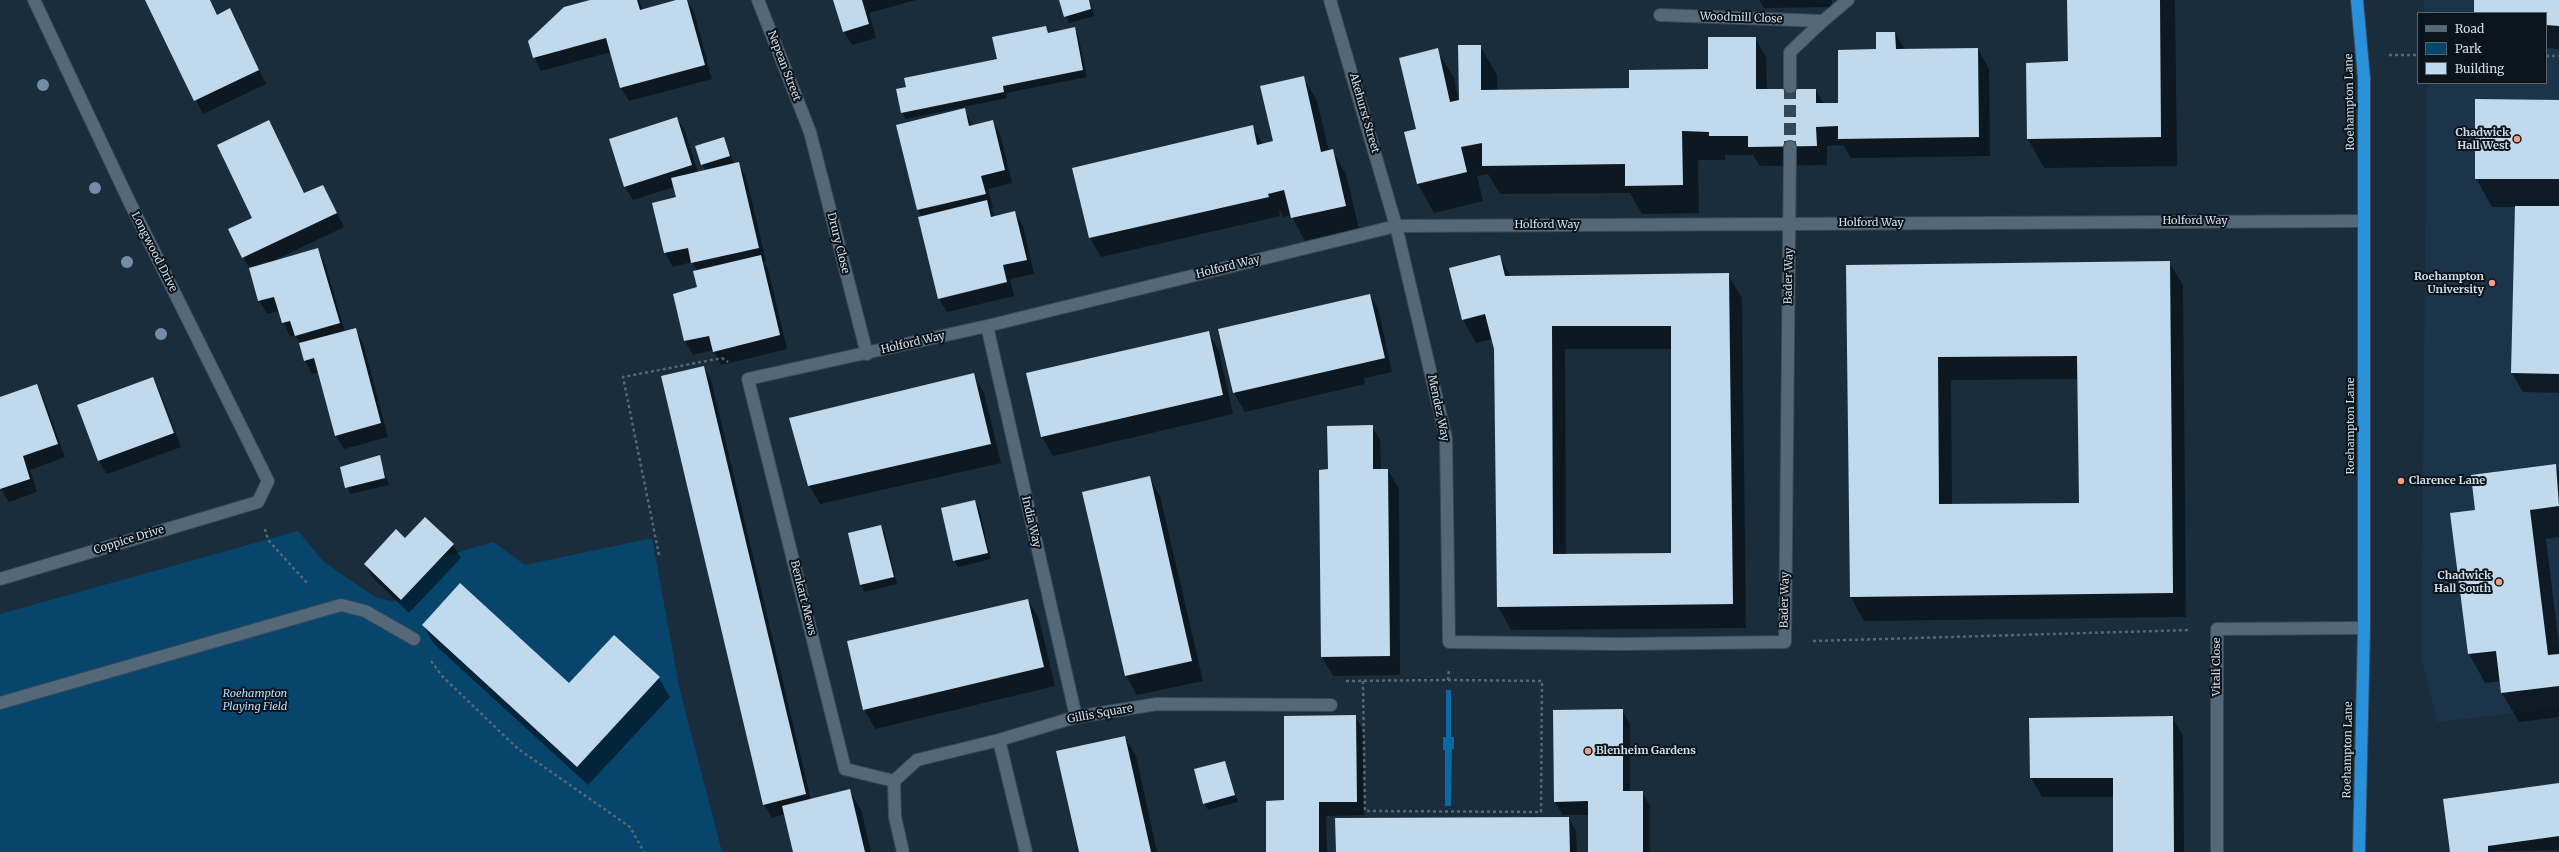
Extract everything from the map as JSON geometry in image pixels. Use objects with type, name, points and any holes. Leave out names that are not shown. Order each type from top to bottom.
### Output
[{"type":"highway","name":"Roehampton Lane","points":[[2357,0],[2364,78],[2364,628],[2358,852]]},
{"type":"street","name":"Longwood Drive","points":[[34,0],[130,203],[268,481],[258,502]]},
{"type":"street","name":"Nepean Street","points":[[758,0],[810,132]]},
{"type":"street","name":"Akehurst Street","points":[[1330,0],[1396,226]]},
{"type":"street","points":[[1790,87],[1790,52],[1848,0]]},
{"type":"street","name":"Woodmill Close","points":[[1660,15],[1823,21]]},
{"type":"street","name":"Drury Close","points":[[810,132],[867,354]]},
{"type":"street","points":[[1790,147],[1790,223]]},
{"type":"street","name":"Holford Way","points":[[748,379],[867,354],[987,326],[1396,226],[2364,221]]},
{"type":"street","name":"Bader Way","points":[[1449,642],[1621,644],[1785,642],[1790,223]]},
{"type":"street","name":"Mendez Way","points":[[1396,226],[1446,438],[1449,642]]},
{"type":"street","name":"India Way","points":[[987,326],[1076,717]]},
{"type":"street","name":"Benkart Mews","points":[[748,379],[846,769],[894,781]]},
{"type":"street","name":"Coppice Drive","points":[[0,579],[258,502]]},
{"type":"street","points":[[0,703],[341,605],[365,612],[414,639]]},
{"type":"street","name":"Vitali Close","points":[[2217,852],[2217,629],[2364,628]]},
{"type":"street","name":"Gillis Square","points":[[894,781],[918,760],[1000,740],[1076,717],[1157,704],[1204,706],[1332,705]]},
{"type":"street","points":[[1000,740],[1026,852]]},
{"type":"street","points":[[894,781],[895,817],[903,852]]},
{"type":"path","points":[[2547,56],[2559,56]]},
{"type":"path","points":[[658,555],[623,377],[722,358],[748,379]]},
{"type":"path","points":[[258,502],[268,540],[329,608]]},
{"type":"path","points":[[1785,642],[2217,629]]},
{"type":"path","points":[[414,639],[443,677],[517,748],[630,827],[644,852]]},
{"type":"path","points":[[1363,681],[1365,811],[1541,812],[1542,682],[1448,680]]},
{"type":"shaded area","name":"Roehampton University","points":[[2424,0],[2559,0],[2559,708],[2437,722],[2421,656],[2427,84],[2547,84],[2547,12],[2425,12]]},
{"type":"shaded area","points":[[1446,690],[1451,690],[1451,737],[1454,737],[1454,749],[1452,749],[1451,806],[1445,806],[1445,750],[1443,750],[1443,737],[1446,737]]},
{"type":"green space","name":"Roehampton Playing Field","points":[[298,531],[324,562],[375,597],[391,601],[401,600],[442,557],[493,542],[525,565],[652,538],[680,691],[722,852],[0,852],[0,614]]},
{"type":"building","points":[[145,0],[210,0],[217,15],[230,8],[259,70],[194,101]]},
{"type":"building","points":[[590,0],[637,0],[640,10],[676,0],[687,0],[705,65],[620,88],[606,38],[533,58],[528,41],[564,7]]},
{"type":"building","points":[[833,0],[862,0],[869,24],[843,32]]},
{"type":"building","points":[[1059,0],[1089,0],[1091,9],[1064,17]]},
{"type":"building","points":[[2067,0],[2160,0],[2161,137],[2027,139],[2026,63],[2068,61]]},
{"type":"building","points":[[2474,0],[2559,0],[2559,26],[2547,25],[2547,12],[2474,12]]},
{"type":"building","points":[[1046,26],[1048,33],[1075,27],[1083,70],[1003,86],[1004,92],[901,113],[896,89],[906,87],[904,78],[997,59],[992,37]]},
{"type":"building","points":[[1876,32],[1895,32],[1896,49],[1978,48],[1979,137],[1838,139],[1838,126],[1816,127],[1817,146],[1748,147],[1748,136],[1709,136],[1709,132],[1682,131],[1683,185],[1625,186],[1625,164],[1482,166],[1482,143],[1461,147],[1467,172],[1417,184],[1404,132],[1416,129],[1399,58],[1438,48],[1450,102],[1459,100],[1458,45],[1481,45],[1481,90],[1629,88],[1629,70],[1708,69],[1708,37],[1756,37],[1756,89],[1816,89],[1816,103],[1838,103],[1838,50],[1876,49]]},
{"type":"building","points":[[1304,76],[1321,152],[1333,149],[1346,206],[1291,218],[1284,190],[1268,194],[1269,197],[1089,238],[1072,168],[1253,125],[1257,145],[1273,141],[1260,86]]},
{"type":"building","name":"Chadwick Hall West","points":[[2475,99],[2559,100],[2559,179],[2475,179]]},
{"type":"building","points":[[965,108],[969,126],[993,120],[1005,170],[981,176],[986,194],[917,210],[896,125]]},
{"type":"building","points":[[677,117],[692,165],[624,187],[609,139]]},
{"type":"building","points":[[269,120],[304,193],[323,185],[337,213],[242,258],[228,229],[252,218],[217,145]]},
{"type":"building","points":[[724,137],[730,156],[701,165],[695,146]]},
{"type":"building","points":[[739,162],[759,248],[691,263],[688,248],[664,253],[652,203],[676,197],[671,178]]},
{"type":"building","points":[[987,200],[991,217],[1015,211],[1027,260],[1003,265],[1007,282],[938,299],[918,217]]},
{"type":"building","points":[[2515,206],[2559,206],[2559,374],[2511,373]]},
{"type":"building","points":[[318,248],[340,323],[295,336],[290,321],[282,323],[274,297],[258,301],[249,268]]},
{"type":"building","points":[[761,255],[780,335],[713,352],[709,336],[684,341],[673,294],[697,287],[693,271]]},
{"type":"building","points":[[1500,255],[1505,276],[1729,273],[1733,604],[1497,607],[1494,349],[1485,314],[1462,320],[1449,268]],"holes":[[[1552,326],[1671,326],[1671,553],[1553,554]]]},
{"type":"building","points":[[2170,261],[2173,593],[1850,597],[1846,265]],"holes":[[[2077,356],[2079,503],[1939,504],[1938,357]]]},
{"type":"building","points":[[1370,294],[1385,358],[1233,393],[1218,329]]},
{"type":"building","points":[[356,328],[381,423],[335,436],[314,358],[304,361],[299,343]]},
{"type":"building","points":[[1209,331],[1223,395],[1041,437],[1026,373]]},
{"type":"building","points":[[704,366],[806,794],[763,805],[661,376]]},
{"type":"building","points":[[974,373],[991,444],[808,486],[789,418]]},
{"type":"building","points":[[153,377],[174,433],[98,461],[77,405]]},
{"type":"building","points":[[37,384],[58,444],[23,456],[30,479],[0,489],[0,397]]},
{"type":"building","points":[[1373,425],[1373,469],[1388,469],[1390,656],[1321,657],[1319,470],[1328,469],[1327,426]]},
{"type":"building","points":[[380,455],[385,478],[345,488],[340,467]]},
{"type":"building","name":"Chadwick Hall South","points":[[2556,464],[2559,506],[2530,510],[2548,655],[2559,654],[2559,686],[2501,693],[2496,651],[2468,654],[2450,513],[2475,510],[2471,475]]},
{"type":"building","points":[[1150,476],[1192,661],[1125,676],[1082,492]]},
{"type":"building","points":[[975,500],[988,553],[953,561],[941,508]]},
{"type":"building","points":[[425,517],[454,544],[401,600],[364,564],[396,529],[405,538]]},
{"type":"building","points":[[881,525],[894,577],[860,585],[848,533]]},
{"type":"building","points":[[460,583],[569,683],[614,635],[660,677],[577,767],[422,625]]},
{"type":"building","points":[[1028,599],[1044,667],[863,710],[847,641]]},
{"type":"building","name":"Blenheim Gardens","points":[[1623,709],[1623,791],[1643,791],[1643,852],[1588,852],[1588,801],[1554,802],[1553,710]]},
{"type":"building","points":[[1356,715],[1357,802],[1319,802],[1319,852],[1266,852],[1266,801],[1284,800],[1284,716]]},
{"type":"building","points":[[2173,716],[2174,852],[2113,852],[2113,778],[2030,778],[2029,718]]},
{"type":"building","points":[[1125,736],[1151,852],[1079,852],[1056,751]]},
{"type":"building","points":[[1225,761],[1235,795],[1203,804],[1194,769]]},
{"type":"building","points":[[2559,783],[2559,836],[2488,846],[2488,852],[2450,852],[2443,799]]},
{"type":"building","points":[[850,789],[865,852],[793,852],[782,806]]},
{"type":"building","points":[[1569,817],[1570,852],[1336,852],[1335,818]]},
{"type":"tunnel","points":[[1790,87],[1790,147]]},
{"type":"place","name":"Chadwick Hall West","points":[[2517,139]]},
{"type":"place","name":"Roehampton University","points":[[2492,283]]},
{"type":"place","name":"Clarence Lane","points":[[2401,481]]},
{"type":"place","name":"Chadwick Hall South","points":[[2499,582]]},
{"type":"place","name":"Blenheim Gardens","points":[[1588,751]]}]
